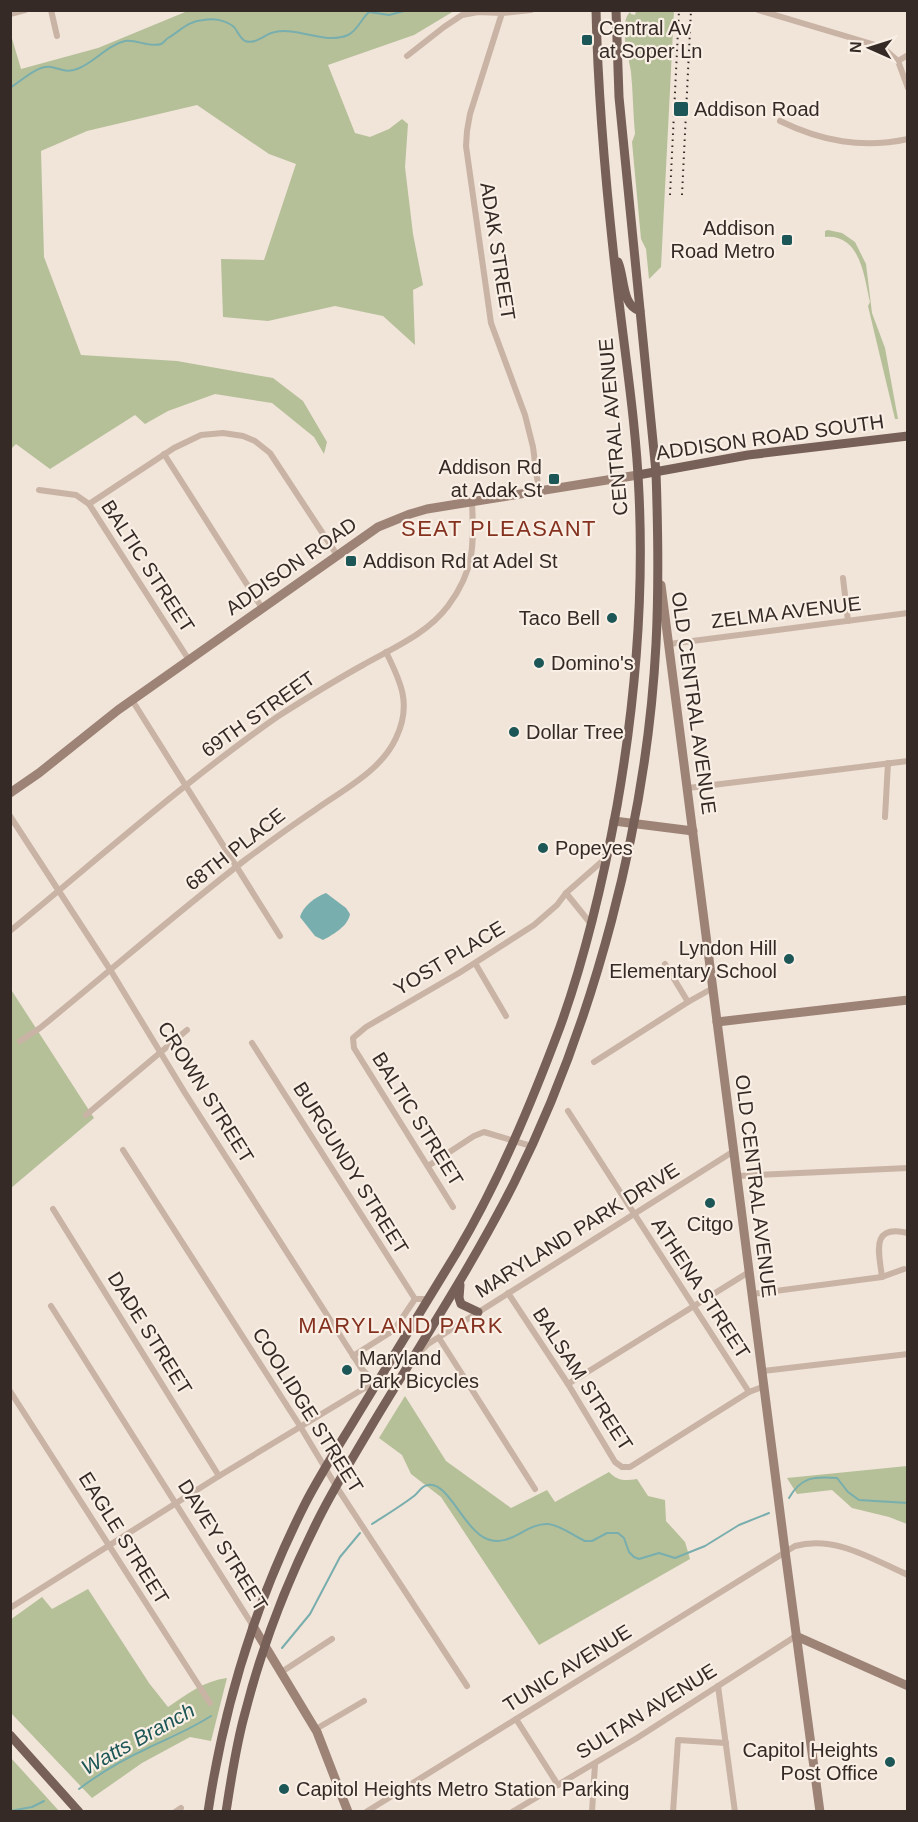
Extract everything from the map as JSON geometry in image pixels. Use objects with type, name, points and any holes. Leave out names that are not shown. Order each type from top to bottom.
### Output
[{"type":"main road","name":"CENTRAL AVENUE","points":[[207,1812],[224,1722],[253,1626],[292,1532],[325,1468],[472,1223],[513,1139],[561,1024],[608,857],[630,727],[638,644],[640,551],[633,409],[613,252],[604,152],[596,10]]},
{"type":"main road","name":"CENTRAL AVENUE","points":[[226,1812],[244,1714],[265,1647],[294,1571],[336,1486],[460,1282],[514,1181],[555,1090],[600,959],[633,823],[651,707],[656,645],[656,472],[619,98],[616,10]]},
{"type":"main road","points":[[613,252],[623,274],[627,302],[640,311]]},
{"type":"main road","name":"ADDISON ROAD SOUTH","points":[[638,475],[778,451],[908,436]]},
{"type":"main road","name":"ADDISON ROAD","points":[[10,793],[132,700],[364,536],[394,520],[428,509],[638,475]]},
{"type":"main road","name":"OLD CENTRAL AVENUE","points":[[657,564],[765,1386],[784,1551],[820,1812]]},
{"type":"main road","points":[[614,820],[693,831]]},
{"type":"main road","points":[[717,1022],[908,1000]]},
{"type":"main road","points":[[460,1282],[461,1304],[478,1312]]},
{"type":"main road","name":"DAVEY STREET","points":[[253,1626],[316,1729],[348,1812]]},
{"type":"main road","points":[[796,1636],[908,1686]]},
{"type":"main road","points":[[12,1736],[79,1812]]},
{"type":"street","points":[[10,14],[25,10]]},
{"type":"street","points":[[51,10],[57,36]]},
{"type":"street","points":[[407,56],[462,15],[478,12],[502,14],[531,10]]},
{"type":"street","points":[[758,10],[876,44],[898,61],[908,88]]},
{"type":"street","name":"ADAK STREET","points":[[502,14],[470,114],[466,137],[471,189],[489,310],[501,353],[525,415],[540,492]]},
{"type":"street","points":[[898,61],[908,55]]},
{"type":"street","points":[[780,121],[802,131],[839,142],[870,143],[908,139]]},
{"type":"street","points":[[89,504],[164,454],[193,438],[210,433],[231,434],[255,441],[266,448],[337,555]]},
{"type":"street","points":[[164,454],[262,608]]},
{"type":"street","name":"BALTIC STREET","points":[[39,490],[76,495],[89,504],[189,660]]},
{"type":"street","name":"69TH STREET","points":[[10,931],[186,785],[278,717],[431,624],[448,607],[461,586],[473,551],[472,502]]},
{"type":"street","points":[[843,578],[848,621]]},
{"type":"street","name":"ZELMA AVENUE","points":[[669,644],[908,613]]},
{"type":"street","name":"68TH PLACE","points":[[20,1041],[40,1028],[111,971],[236,867],[356,782],[390,749],[401,726],[404,702],[403,690],[386,652]]},
{"type":"street","points":[[132,700],[280,936]]},
{"type":"street","points":[[688,788],[908,761]]},
{"type":"street","points":[[885,817],[888,763]]},
{"type":"street","name":"CROWN STREET","points":[[10,816],[60,890],[162,1053],[185,1094],[353,1356],[376,1384]]},
{"type":"street","name":"YOST PLACE","points":[[354,1048],[352,1038],[366,1027],[475,963],[534,925],[557,905],[566,892],[608,857]]},
{"type":"street","points":[[566,892],[591,924]]},
{"type":"street","points":[[475,963],[507,1016]]},
{"type":"street","points":[[665,964],[688,1002]]},
{"type":"street","points":[[594,1062],[713,988]]},
{"type":"street","points":[[86,1115],[187,1030]]},
{"type":"street","name":"BURGUNDY STREET","points":[[252,1043],[414,1299]]},
{"type":"street","name":"BALTIC STREET","points":[[354,1048],[453,1207]]},
{"type":"street","name":"ATHENA STREET","points":[[568,1111],[749,1392]]},
{"type":"street","points":[[428,1166],[484,1132],[531,1146]]},
{"type":"street","name":"COOLIDGE STREET","points":[[123,1149],[336,1486],[467,1686]]},
{"type":"street","name":"MARYLAND PARK DRIVE","points":[[410,1362],[428,1344],[734,1151]]},
{"type":"street","points":[[737,1176],[908,1167]]},
{"type":"street","name":"DADE STREET","points":[[53,1209],[219,1476]]},
{"type":"street","points":[[882,1277],[878,1243],[881,1237],[890,1231],[908,1233]]},
{"type":"street","points":[[752,1294],[882,1277],[904,1269]]},
{"type":"street","points":[[568,1384],[749,1272]]},
{"type":"street","name":"BALSAM STREET","points":[[508,1293],[618,1465],[628,1468],[638,1463],[749,1392]]},
{"type":"street","points":[[353,1356],[394,1330],[414,1299],[428,1299]]},
{"type":"street","name":"DAVEY STREET","points":[[51,1306],[253,1626]]},
{"type":"street","points":[[439,1338],[535,1489]]},
{"type":"street","points":[[763,1371],[908,1354]]},
{"type":"street","points":[[10,1608],[300,1426],[363,1389],[376,1384]]},
{"type":"street","points":[[749,1392],[765,1386]]},
{"type":"street","name":"EAGLE STREET","points":[[10,1391],[210,1702]]},
{"type":"street","name":"TUNIC AVENUE","points":[[366,1812],[784,1551],[805,1543],[830,1543],[908,1575]]},
{"type":"street","name":"SULTAN AVENUE","points":[[512,1812],[594,1764],[796,1636]]},
{"type":"street","points":[[280,1672],[332,1639]]},
{"type":"street","points":[[718,1686],[735,1812]]},
{"type":"street","points":[[316,1729],[364,1701]]},
{"type":"street","points":[[516,1719],[558,1785]]},
{"type":"street","points":[[673,1812],[678,1740],[726,1743]]},
{"type":"street","points":[[592,1812],[594,1764]]},
{"type":"green space","points":[[190,10],[454,11],[414,35],[328,65],[355,133],[370,137],[389,129],[402,119],[408,124],[405,167],[413,234],[423,285],[413,290],[415,345],[383,316],[335,306],[268,321],[223,317],[221,259],[264,260],[296,164],[269,154],[197,105],[87,131],[41,151],[44,257],[81,355],[177,361],[273,378],[303,401],[327,442],[324,454],[314,437],[272,403],[215,394],[168,411],[145,424],[135,415],[50,469],[16,444],[11,449],[11,35],[21,69],[98,48]]},
{"type":"green space","points":[[636,11],[674,11],[661,267],[649,279],[646,249],[641,239],[632,142],[635,134],[632,80],[625,41],[627,17],[630,12],[635,15]]},
{"type":"green space","points":[[825,231],[842,233],[855,242],[866,264],[872,313],[885,348],[898,419],[895,419],[868,306],[870,302],[866,281],[859,259],[846,242],[837,238],[825,237]]},
{"type":"green space","points":[[10,988],[94,1118],[11,1188],[10,1188]]},
{"type":"green space","points":[[405,1396],[446,1461],[511,1508],[547,1490],[555,1502],[609,1472],[622,1480],[637,1479],[648,1496],[665,1500],[666,1521],[685,1542],[690,1559],[539,1645],[441,1497],[411,1474],[402,1455],[379,1438]]},
{"type":"green space","points":[[907,1466],[907,1524],[852,1508],[832,1490],[797,1494],[787,1478]]},
{"type":"green space","points":[[88,1589],[149,1683],[168,1707],[203,1685],[227,1678],[211,1741],[190,1737],[142,1763],[92,1798],[11,1713],[10,1620],[42,1597],[52,1609]]},
{"type":"green space","points":[[11,1758],[59,1811],[11,1811]]},
{"type":"water","points":[[326,893],[346,908],[350,914],[343,926],[323,940],[315,936],[300,917],[310,902]]},
{"type":"waterway","points":[[10,88],[40,68],[51,67],[67,71],[77,69],[118,43],[134,41],[152,45],[161,44],[193,22],[207,19],[224,21],[234,27],[243,40],[249,42],[284,31],[339,38],[351,33],[369,12],[389,15],[408,10]]},
{"type":"waterway","name":"Watts Branch","points":[[789,1498],[803,1482],[809,1479],[829,1477],[837,1478],[848,1492],[859,1500],[908,1503]]},
{"type":"waterway","name":"Watts Branch","points":[[372,1524],[428,1485],[442,1490],[471,1526],[487,1539],[503,1540],[532,1527],[548,1524],[562,1528],[585,1541],[592,1541],[607,1533],[618,1533],[624,1538],[629,1552],[639,1559],[659,1553],[675,1558],[705,1546],[739,1525],[769,1513]]},
{"type":"waterway","name":"Watts Branch","points":[[282,1648],[310,1614],[340,1557],[360,1533]]},
{"type":"waterway","name":"Watts Branch","points":[[79,1789],[95,1777],[139,1752],[211,1716]]},
{"type":"waterway","name":"Watts Branch","points":[[10,1811],[32,1807],[44,1801]]},
{"type":"railway","points":[[670,195],[679,10]]},
{"type":"railway","points":[[682,195],[691,10]]},
{"type":"place","name":"Central Av at Soper Ln","points":[[587,40]]},
{"type":"place","name":"Addison Road","points":[[681,109]]},
{"type":"place","name":"Addison Road Metro","points":[[787,240]]},
{"type":"place","name":"Addison Rd at Adak St","points":[[554,479]]},
{"type":"place","name":"Addison Rd at Adel St","points":[[351,561]]},
{"type":"place","name":"Taco Bell","points":[[612,618]]},
{"type":"place","name":"Domino's","points":[[539,663]]},
{"type":"place","name":"Dollar Tree","points":[[514,732]]},
{"type":"place","name":"Popeyes","points":[[543,848]]},
{"type":"place","name":"Lyndon Hill Elementary School","points":[[789,959]]},
{"type":"place","name":"Citgo","points":[[710,1203]]},
{"type":"place","name":"Maryland Park Bicycles","points":[[347,1370]]},
{"type":"place","name":"Capitol Heights Post Office","points":[[890,1762]]},
{"type":"place","name":"Capitol Heights Metro Station Parking","points":[[284,1789]]},
{"type":"district","name":"SEAT PLEASANT","points":[[499,528]]},
{"type":"district","name":"MARYLAND PARK","points":[[401,1325]]}]
